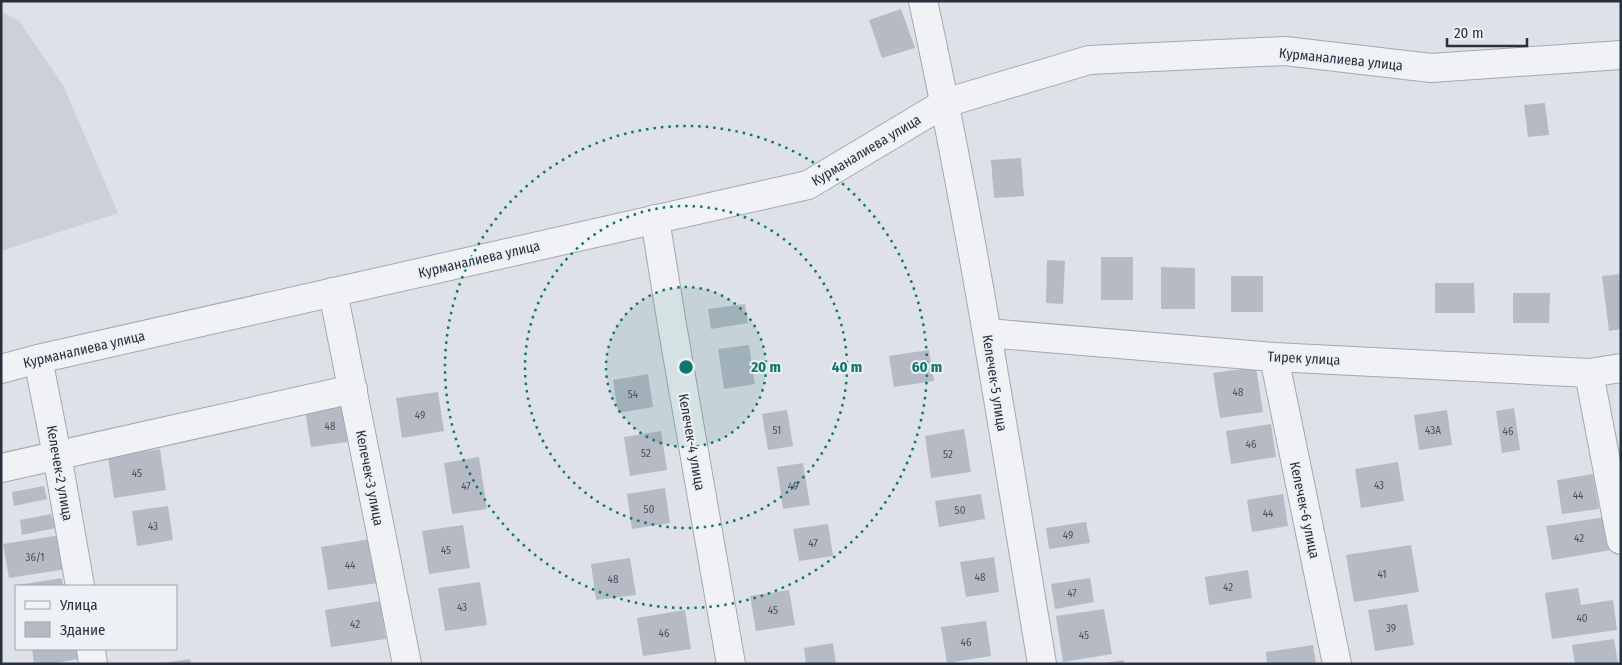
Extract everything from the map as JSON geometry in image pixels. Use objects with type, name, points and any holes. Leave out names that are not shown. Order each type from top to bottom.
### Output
[{"type":"street","name":"Келечек-5 улица","points":[[923,1],[945,103],[987,333],[1042,664]]},
{"type":"street","name":"Курманалиева улица","points":[[1,369],[38,359],[808,185],[945,103],[1090,60],[1285,51],[1431,68],[1621,55]]},
{"type":"street","name":"Келечек-4 улица","points":[[655,219],[673,335],[731,664]]},
{"type":"street","name":"Келечек-3 улица","points":[[334,292],[407,664]]},
{"type":"street","name":"Тирек улица","points":[[987,333],[1274,357],[1589,373],[1621,368]]},
{"type":"street","name":"Келечек-6 улица","points":[[1274,357],[1337,664]]},
{"type":"street","name":"Келечек-2 улица","points":[[38,359],[80,585]]},
{"type":"street","points":[[1589,373],[1621,540]]},
{"type":"street","points":[[1,468],[353,389]]},
{"type":"street","points":[[91,650],[93,664]]},
{"type":"shaded area","points":[[1,12],[19,21],[63,85],[118,213],[1,251]]},
{"type":"building","points":[[901,9],[915,48],[882,58],[869,20]]},
{"type":"building","points":[[1545,103],[1549,135],[1528,137],[1524,105]]},
{"type":"building","points":[[1021,158],[1024,196],[994,198],[991,160]]},
{"type":"building","points":[[1101,257],[1133,257],[1133,300],[1101,300]]},
{"type":"building","points":[[1047,260],[1065,261],[1063,304],[1046,303]]},
{"type":"building","points":[[1161,267],[1195,268],[1195,309],[1161,309]]},
{"type":"building","points":[[1621,274],[1621,329],[1609,331],[1602,276]]},
{"type":"building","points":[[1231,276],[1263,276],[1263,312],[1231,312]]},
{"type":"building","points":[[1435,283],[1474,283],[1475,313],[1435,313]]},
{"type":"building","points":[[1513,293],[1550,293],[1549,323],[1513,323]]},
{"type":"building","points":[[745,304],[748,323],[711,329],[708,309]]},
{"type":"building","points":[[749,345],[755,384],[724,389],[718,349]]},
{"type":"building","points":[[929,350],[934,381],[894,387],[889,356]]},
{"type":"building","points":[[1256,367],[1263,412],[1220,418],[1213,373]]},
{"type":"building","points":[[648,374],[653,407],[618,413],[613,380]]},
{"type":"building","points":[[438,392],[444,431],[402,438],[396,398]]},
{"type":"building","points":[[349,405],[355,441],[311,447],[305,411]]},
{"type":"building","points":[[1514,408],[1520,450],[1502,453],[1496,411]]},
{"type":"building","points":[[787,410],[793,446],[768,450],[762,414]]},
{"type":"building","points":[[1447,410],[1452,445],[1419,450],[1414,415]]},
{"type":"building","points":[[1271,424],[1276,457],[1231,464],[1226,431]]},
{"type":"building","points":[[964,429],[971,472],[931,478],[925,436]]},
{"type":"building","points":[[661,431],[667,470],[630,476],[624,437]]},
{"type":"building","points":[[160,449],[166,490],[114,498],[108,457]]},
{"type":"building","points":[[479,457],[487,509],[452,514],[444,463]]},
{"type":"building","points":[[1398,462],[1404,501],[1361,508],[1355,469]]},
{"type":"building","points":[[803,463],[810,505],[783,509],[777,467]]},
{"type":"building","points":[[1593,474],[1599,509],[1562,514],[1557,480]]},
{"type":"building","points":[[44,486],[47,499],[14,506],[12,492]]},
{"type":"building","points":[[665,488],[670,523],[632,529],[627,494]]},
{"type":"building","points":[[981,494],[985,519],[939,527],[935,501]]},
{"type":"building","points":[[1283,494],[1288,526],[1252,532],[1247,500]]},
{"type":"building","points":[[168,506],[173,540],[137,546],[132,511]]},
{"type":"building","points":[[51,514],[56,528],[22,535],[20,520]]},
{"type":"building","points":[[1606,517],[1611,550],[1552,560],[1546,526]]},
{"type":"building","points":[[1086,522],[1090,543],[1049,549],[1046,528]]},
{"type":"building","points":[[828,524],[833,556],[799,561],[793,529]]},
{"type":"building","points":[[463,525],[470,568],[429,574],[422,531]]},
{"type":"building","points":[[61,535],[66,569],[9,578],[3,544]]},
{"type":"building","points":[[371,539],[378,583],[328,590],[321,547]]},
{"type":"building","points":[[1411,545],[1419,592],[1354,602],[1346,555]]},
{"type":"building","points":[[994,557],[999,592],[966,597],[960,562]]},
{"type":"building","points":[[630,558],[636,595],[596,600],[591,564]]},
{"type":"building","points":[[1248,570],[1252,598],[1209,605],[1205,577]]},
{"type":"building","points":[[62,578],[63,585],[18,585]]},
{"type":"building","points":[[1090,578],[1094,602],[1055,609],[1051,584]]},
{"type":"building","points":[[480,582],[487,625],[445,631],[438,588]]},
{"type":"building","points":[[1578,588],[1581,605],[1613,600],[1617,630],[1552,639],[1545,593]]},
{"type":"building","points":[[789,590],[795,625],[756,631],[750,596]]},
{"type":"building","points":[[380,601],[386,639],[331,647],[325,610]]},
{"type":"building","points":[[1407,604],[1414,645],[1375,651],[1368,610]]},
{"type":"building","points":[[1104,609],[1112,654],[1063,662],[1056,616]]},
{"type":"building","points":[[685,610],[691,649],[643,656],[637,618]]},
{"type":"building","points":[[986,621],[991,656],[947,663],[941,627]]},
{"type":"building","points":[[1614,639],[1618,664],[1575,664],[1572,645]]},
{"type":"building","points":[[833,643],[836,664],[806,664],[804,648]]},
{"type":"building","points":[[1313,645],[1316,664],[1267,664],[1266,652]]},
{"type":"building","points":[[32,650],[76,650],[78,659],[51,664],[34,664]]},
{"type":"building","points":[[190,659],[191,664],[163,664],[163,663]]},
{"type":"building","points":[[1124,660],[1124,664],[1106,664],[1106,663]]}]
